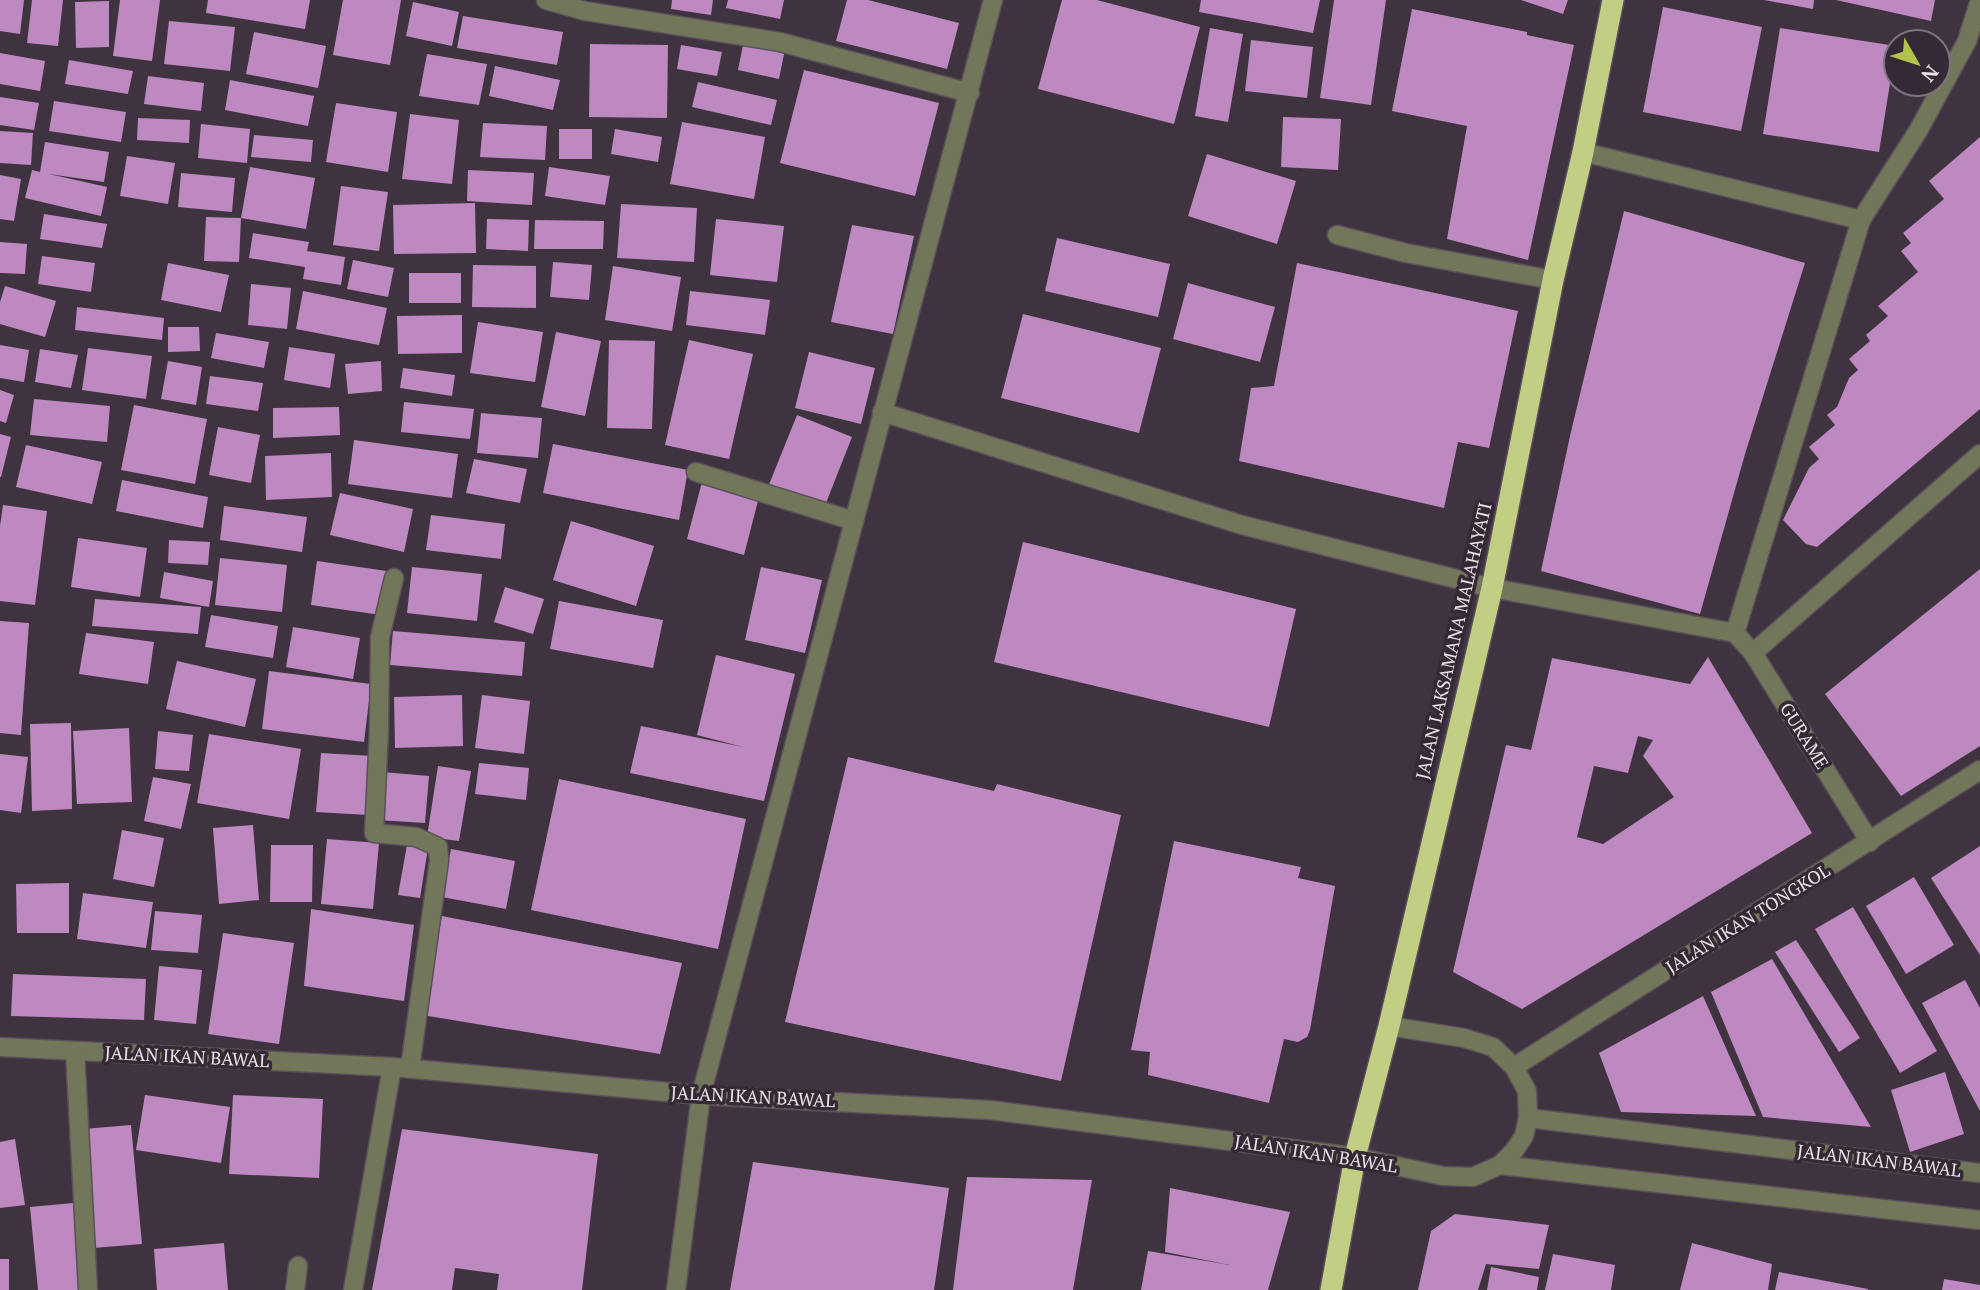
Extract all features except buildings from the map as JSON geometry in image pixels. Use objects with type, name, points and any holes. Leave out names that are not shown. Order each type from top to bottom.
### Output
[{"type":"highway","name":"JALAN LAKSAMANA MALAHAYATI","points":[[1331,1290],[1355,1157],[1389,1026],[1492,588],[1552,280],[1583,152],[1613,0]]},
{"type":"street","points":[[546,0],[585,11],[780,42],[970,93]]},
{"type":"street","points":[[676,1290],[701,1095],[993,0]]},
{"type":"street","points":[[883,412],[1242,525],[1492,588],[1735,634],[1861,220],[1918,131],[1968,41],[1980,0]]},
{"type":"street","points":[[1968,41],[1980,57]]},
{"type":"street","points":[[1583,152],[1861,220]]},
{"type":"street","points":[[1337,235],[1406,253],[1552,280]]},
{"type":"street","points":[[1753,653],[1980,454]]},
{"type":"street","points":[[695,472],[854,521]]},
{"type":"street","points":[[353,1290],[401,1067],[439,861],[438,847],[416,837],[374,832],[380,637],[394,578]]},
{"type":"street","name":"GURAME","points":[[1735,634],[1753,653],[1870,842]]},
{"type":"street","name":"JALAN IKAN TONGKOL","points":[[1514,1067],[1980,770]]},
{"type":"street","points":[[1389,1026],[1464,1038],[1493,1047],[1514,1067],[1527,1091],[1528,1118]]},
{"type":"street","name":"JALAN IKAN BAWAL","points":[[0,1047],[401,1067],[701,1095],[990,1110],[1355,1157],[1443,1176],[1473,1177],[1500,1165],[1524,1136],[1528,1118],[1980,1173]]},
{"type":"street","points":[[75,1052],[88,1290]]},
{"type":"street","name":"JALAN IKAN BAWAL","points":[[1500,1165],[1980,1220]]},
{"type":"street","points":[[295,1290],[298,1266]]}]
